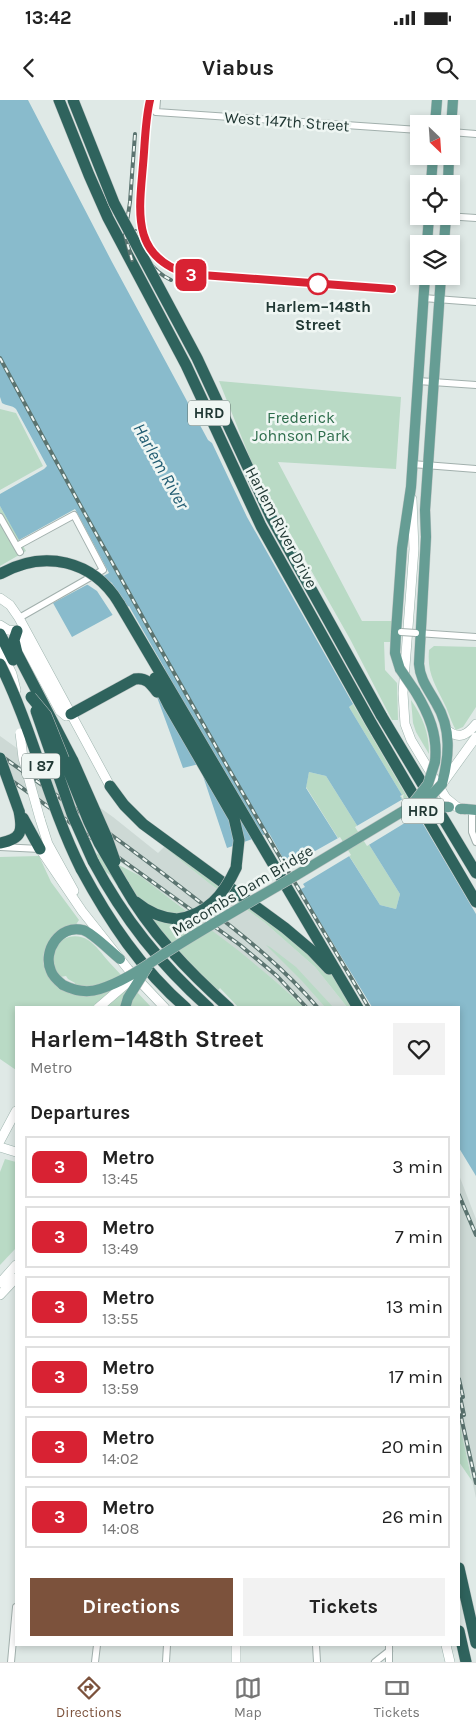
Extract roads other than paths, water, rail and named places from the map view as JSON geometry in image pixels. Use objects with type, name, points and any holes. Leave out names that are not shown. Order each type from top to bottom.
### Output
[{"type":"highway","name":"Harlem River Drive","points":[[59,100],[108,218],[186,365],[261,526],[370,721],[476,902]]},
{"type":"highway","name":"Harlem River Drive","points":[[73,100],[114,202],[197,358],[271,517],[381,715],[476,873]]},
{"type":"highway","points":[[0,574],[24,564],[57,561],[88,571],[102,581],[110,590],[357,1006]]},
{"type":"highway","points":[[0,582],[20,572],[44,567],[70,571],[92,582],[101,590],[111,603],[231,811],[239,832],[238,860],[224,891],[207,908],[193,916],[178,919],[163,917],[150,912],[131,898]]},
{"type":"highway","points":[[21,629],[14,640],[17,654],[74,761],[107,838],[123,884]]},
{"type":"highway","name":"I 87","points":[[0,634],[31,698],[72,814],[93,861],[118,904],[140,936],[166,967],[207,1006]]},
{"type":"highway","name":"I 87","points":[[0,664],[26,724],[61,825],[81,869],[102,906],[131,950],[157,980],[184,1006]]},
{"type":"highway","points":[[72,714],[135,679],[145,680],[150,683],[169,706]]},
{"type":"highway","points":[[31,698],[46,715],[99,843],[137,909],[170,950],[227,1006]]},
{"type":"highway","points":[[0,758],[24,826],[40,849]]},
{"type":"highway","points":[[110,786],[124,805],[143,824],[302,942],[322,961],[348,991]]},
{"type":"highway","points":[[444,822],[476,857]]},
{"type":"highway","points":[[0,842],[16,838],[24,826]]},
{"type":"highway","points":[[460,1572],[476,1643]]},
{"type":"highway","points":[[460,1635],[466,1662]]},
{"type":"main road","points":[[436,115],[437,100]]},
{"type":"main road","points":[[452,115],[453,100]]},
{"type":"main road","points":[[424,285],[411,487],[414,549],[403,693],[405,724],[411,740],[447,799],[457,807],[475,810]]},
{"type":"main road","points":[[441,285],[425,510],[426,537],[418,633],[420,674],[440,710],[446,730],[448,753],[444,780],[444,797],[449,807]]},
{"type":"main road","points":[[411,487],[402,548],[398,632],[395,653],[400,669],[415,691],[433,725],[436,746],[431,801]]},
{"type":"main road","points":[[414,549],[420,536],[425,510]]},
{"type":"main road","points":[[402,548],[414,549]]},
{"type":"main road","points":[[0,598],[10,606],[19,618],[21,629],[60,711],[66,716],[72,714],[110,786]]},
{"type":"main road","points":[[0,625],[8,630],[21,629]]},
{"type":"main road","points":[[0,648],[14,680],[24,758],[48,844],[96,928]]},
{"type":"main road","points":[[446,730],[454,735],[464,735],[476,724]]},
{"type":"main road","points":[[431,801],[476,737]]},
{"type":"main road","points":[[410,808],[428,784],[435,762]]},
{"type":"main road","points":[[431,801],[449,807],[475,810]]},
{"type":"main road","name":"Macombs Dam Bridge","points":[[100,1006],[170,950],[410,808],[431,801]]},
{"type":"main road","points":[[40,849],[72,898],[120,959],[163,1006]]},
{"type":"main road","points":[[120,959],[87,932],[79,929],[66,932],[54,941],[48,957],[50,970],[56,979],[63,986],[78,991],[95,990],[111,985],[148,966]]},
{"type":"main road","points":[[126,1006],[128,998],[148,966]]},
{"type":"main road","points":[[15,1113],[1,1139],[15,1151]]},
{"type":"main road","points":[[0,1283],[15,1266]]},
{"type":"main road","points":[[0,1295],[15,1279]]},
{"type":"main road","points":[[236,1646],[236,1662]]},
{"type":"main road","points":[[446,1646],[450,1662]]},
{"type":"street","name":"West 147th Street","points":[[157,100],[156,112],[410,129]]},
{"type":"street","points":[[460,133],[476,134]]},
{"type":"street","points":[[460,217],[476,218]]},
{"type":"street","points":[[423,298],[476,302]]},
{"type":"street","points":[[418,381],[476,385]]},
{"type":"street","points":[[412,464],[476,469]]},
{"type":"street","points":[[0,517],[18,549],[74,515],[103,570],[19,618]]},
{"type":"street","points":[[398,632],[476,637]]},
{"type":"street","points":[[475,810],[471,827],[476,842]]},
{"type":"street","points":[[0,847],[40,849]]},
{"type":"street","points":[[11,1662],[15,1619]]},
{"type":"street","points":[[95,1662],[97,1646]]},
{"type":"street","points":[[166,1662],[167,1646]]},
{"type":"street","points":[[316,1646],[317,1662]]},
{"type":"street","points":[[375,1662],[389,1648]]},
{"type":"street","points":[[389,1648],[389,1662]]},
{"type":"water","name":"Harlem River","points":[[0,100],[28,100],[112,262],[208,440],[212,443],[247,517],[353,704],[349,707],[402,795],[400,796],[415,821],[420,819],[476,914],[476,1176],[460,1150],[460,1006],[371,1006],[301,891],[269,833],[227,848],[199,764],[183,768],[150,678],[165,669],[129,606],[72,637],[53,603],[109,573],[75,509],[19,540],[0,506],[0,494],[47,466],[16,409],[2,403],[0,397]],"holes":[[[309,772],[326,776],[400,894],[396,909],[380,905],[306,788]]]},
{"type":"railway","points":[[132,260],[125,235],[130,202],[135,134]]},
{"type":"railway","points":[[140,204],[142,228],[151,248],[167,264],[188,275]]},
{"type":"railway","points":[[136,231],[144,254],[152,266],[171,280]]},
{"type":"railway","points":[[0,358],[89,522],[181,685],[368,1006]]},
{"type":"railway","points":[[0,755],[180,886],[264,954],[316,1006]]},
{"type":"railway","points":[[0,772],[240,945],[277,976],[305,1006]]},
{"type":"railway","points":[[460,1197],[476,1235]]},
{"type":"railway","points":[[460,1384],[463,1397]]},
{"type":"railway","points":[[460,1397],[464,1415]]},
{"type":"railway","points":[[460,1412],[476,1483]]},
{"type":"metro line","name":"3","points":[[150,100],[139,210],[141,229],[152,251],[174,270],[188,274],[392,289]]},
{"type":"place","name":"Harlem–148th Street","points":[[318,284]]},
{"type":"park label","name":"Frederick Johnson Park","points":[[301,426]]}]
